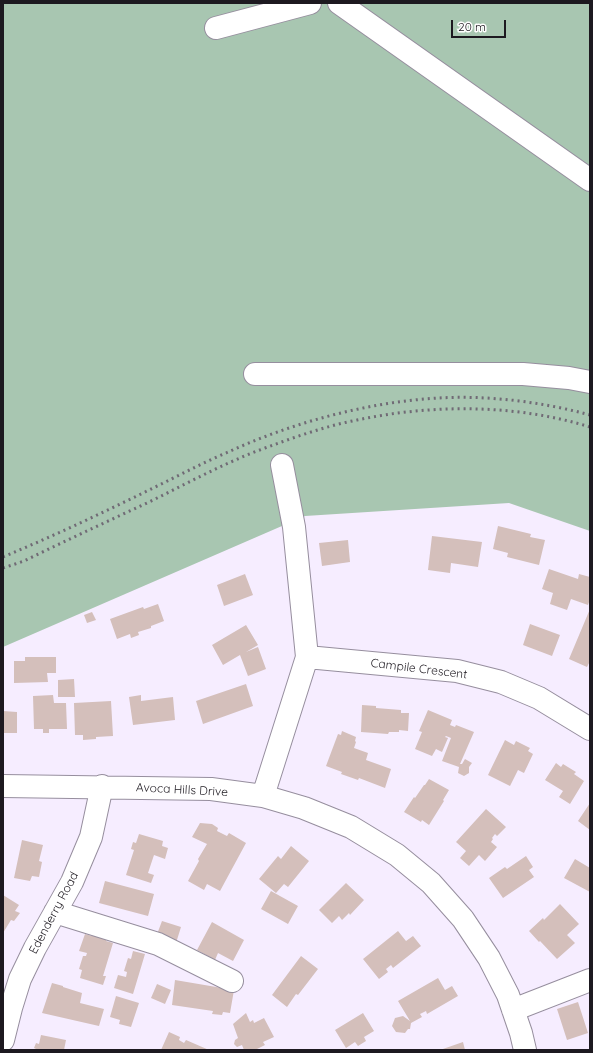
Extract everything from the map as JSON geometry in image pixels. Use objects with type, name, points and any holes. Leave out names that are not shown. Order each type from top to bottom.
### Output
[{"type":"street","points":[[216,28],[310,3]]},
{"type":"street","points":[[339,3],[590,180]]},
{"type":"street","points":[[255,374],[523,374],[568,378],[590,382]]},
{"type":"street","points":[[263,796],[307,657],[294,527],[282,465]]},
{"type":"street","name":"Campile Crescent","points":[[307,657],[458,671],[501,682],[539,698],[590,729]]},
{"type":"street","name":"Avoca Hills Drive","points":[[3,786],[102,786],[211,789],[263,796],[304,808],[351,827],[397,855],[431,883],[463,919],[489,958],[508,995],[525,1050]]},
{"type":"street","name":"Edenderry Road","points":[[3,1040],[10,1008],[20,979],[35,948],[72,882],[91,837],[102,786]]},
{"type":"street","points":[[56,912],[158,944],[232,982]]},
{"type":"street","points":[[513,1010],[590,980]]},
{"type":"green space","points":[[3,3],[590,3],[590,531],[509,503],[305,516],[3,647]]},
{"type":"building","points":[[498,526],[531,534],[530,537],[545,540],[539,565],[507,557],[508,553],[493,549]]},
{"type":"building","points":[[432,536],[482,542],[478,567],[451,563],[450,573],[428,570]]},
{"type":"building","points":[[348,540],[350,562],[322,566],[319,543]]},
{"type":"building","points":[[549,569],[578,579],[579,574],[590,577],[590,599],[588,605],[571,599],[567,610],[550,604],[553,593],[542,589]]},
{"type":"building","points":[[245,574],[253,595],[224,606],[217,585]]},
{"type":"building","points":[[158,604],[164,621],[151,626],[151,628],[138,632],[139,635],[131,638],[130,634],[117,639],[110,619],[143,607],[144,609]]},
{"type":"building","points":[[590,609],[590,661],[587,667],[569,659]]},
{"type":"building","points":[[92,612],[96,620],[87,623],[84,615]]},
{"type":"building","points":[[530,624],[560,635],[552,656],[523,645]]},
{"type":"building","points":[[246,625],[258,645],[246,652],[258,647],[266,669],[248,676],[240,655],[223,665],[212,645]]},
{"type":"building","points":[[25,657],[56,657],[56,673],[47,673],[48,682],[14,683],[14,661],[25,661]]},
{"type":"building","points":[[74,679],[75,697],[58,697],[58,680]]},
{"type":"building","points":[[246,684],[253,706],[203,724],[196,701]]},
{"type":"building","points":[[53,695],[54,703],[66,703],[67,729],[49,729],[49,733],[43,733],[43,729],[34,729],[33,696]]},
{"type":"building","points":[[141,695],[141,701],[173,697],[175,720],[133,725],[129,697]]},
{"type":"building","points":[[111,701],[113,736],[96,737],[96,739],[83,740],[83,735],[75,735],[74,703]]},
{"type":"building","points":[[362,705],[401,710],[401,713],[409,713],[408,731],[399,730],[399,732],[389,732],[388,734],[361,732]]},
{"type":"building","points":[[428,710],[452,720],[450,725],[455,727],[456,725],[474,732],[460,764],[462,764],[465,759],[472,763],[469,767],[469,773],[464,776],[458,773],[459,767],[442,761],[451,738],[446,736],[445,737],[448,738],[442,752],[436,749],[432,756],[415,749],[422,732],[419,731]]},
{"type":"building","points":[[3,711],[17,712],[17,733],[3,733]]},
{"type":"building","points":[[342,731],[356,737],[354,748],[368,753],[366,760],[391,769],[385,788],[359,778],[358,780],[341,774],[342,772],[326,766],[338,734],[341,735]]},
{"type":"building","points":[[505,740],[514,745],[516,741],[530,748],[528,751],[533,754],[524,773],[518,770],[510,786],[488,775]]},
{"type":"building","points":[[556,763],[561,767],[563,764],[576,772],[574,774],[584,781],[570,804],[559,797],[563,791],[545,780]]},
{"type":"building","points":[[429,779],[449,790],[429,825],[422,820],[421,822],[404,812]]},
{"type":"building","points":[[590,803],[590,830],[578,821]]},
{"type":"building","points":[[486,809],[506,827],[497,836],[495,834],[492,838],[493,839],[491,842],[497,847],[485,861],[479,855],[469,866],[460,858],[466,851],[456,842]]},
{"type":"building","points":[[200,823],[212,824],[218,828],[217,831],[227,836],[229,833],[246,843],[220,891],[207,884],[204,890],[188,881],[207,844],[192,837]]},
{"type":"building","points":[[139,834],[163,841],[162,846],[168,848],[165,859],[154,855],[148,873],[154,875],[151,883],[126,875],[134,850],[131,849],[133,842],[136,843]]},
{"type":"building","points":[[22,840],[43,845],[39,861],[42,862],[39,877],[32,876],[30,881],[14,878]]},
{"type":"building","points":[[291,846],[309,861],[288,887],[284,884],[276,893],[259,879],[278,856],[281,859]]},
{"type":"building","points":[[526,856],[533,867],[529,870],[534,877],[503,898],[489,878],[505,867],[507,869]]},
{"type":"building","points":[[575,859],[590,868],[590,892],[564,878]]},
{"type":"building","points":[[105,881],[154,894],[148,916],[99,903]]},
{"type":"building","points":[[346,883],[364,900],[350,915],[349,913],[342,920],[339,916],[332,923],[319,910]]},
{"type":"building","points":[[271,891],[298,906],[288,924],[261,909]]},
{"type":"building","points":[[3,895],[19,905],[15,911],[20,913],[14,921],[11,920],[3,933]]},
{"type":"building","points":[[560,904],[579,924],[567,935],[575,943],[557,959],[529,931],[543,918],[544,920]]},
{"type":"building","points":[[162,921],[181,927],[176,943],[156,937]]},
{"type":"building","points":[[212,922],[244,940],[233,961],[218,953],[215,960],[197,950]]},
{"type":"building","points":[[398,931],[406,941],[413,936],[421,946],[393,968],[391,965],[386,969],[388,972],[379,979],[363,959]]},
{"type":"building","points":[[93,933],[107,938],[106,941],[113,943],[103,976],[106,976],[103,985],[80,978],[82,970],[79,969],[83,956],[86,956],[87,953],[79,951],[85,934],[92,936]]},
{"type":"building","points":[[133,951],[145,954],[133,994],[114,988],[118,975],[126,977],[127,972],[124,971],[128,958],[131,959]]},
{"type":"building","points":[[301,956],[318,969],[298,995],[296,994],[287,1007],[272,995]]},
{"type":"building","points":[[438,978],[445,990],[452,986],[458,996],[427,1014],[426,1011],[420,1014],[422,1017],[411,1023],[410,1029],[408,1029],[405,1033],[396,1032],[392,1026],[395,1018],[403,1016],[410,1021],[398,1001]]},
{"type":"building","points":[[175,980],[234,990],[230,1013],[223,1012],[222,1015],[212,1014],[213,1011],[172,1005]]},
{"type":"building","points":[[52,983],[82,993],[80,1003],[104,1009],[99,1026],[42,1013]]},
{"type":"building","points":[[157,984],[171,990],[165,1004],[151,998]]},
{"type":"building","points":[[116,996],[139,1003],[131,1027],[119,1024],[120,1020],[110,1017]]},
{"type":"building","points":[[578,1002],[588,1033],[567,1040],[557,1009]]},
{"type":"building","points":[[246,1013],[250,1022],[253,1020],[254,1023],[264,1018],[274,1037],[263,1042],[265,1045],[255,1050],[244,1050],[242,1045],[237,1047],[234,1044],[235,1040],[238,1038],[233,1024]]},
{"type":"building","points":[[363,1013],[374,1031],[364,1037],[366,1041],[358,1046],[355,1042],[346,1048],[335,1030]]},
{"type":"building","points":[[169,1032],[180,1037],[179,1040],[184,1043],[186,1040],[209,1050],[161,1050]]},
{"type":"building","points":[[41,1035],[66,1040],[64,1050],[38,1050],[34,1048],[36,1043],[39,1044]]},
{"type":"building","points":[[463,1042],[465,1050],[440,1050]]},
{"type":"railway","points":[[3,557],[74,526],[205,462],[251,442],[303,423],[357,409],[412,400],[457,397],[515,400],[553,406],[590,415]]},
{"type":"railway","points":[[3,568],[24,561],[235,460],[299,436],[345,422],[415,411],[474,409],[504,410],[533,414],[562,419],[590,427]]}]
